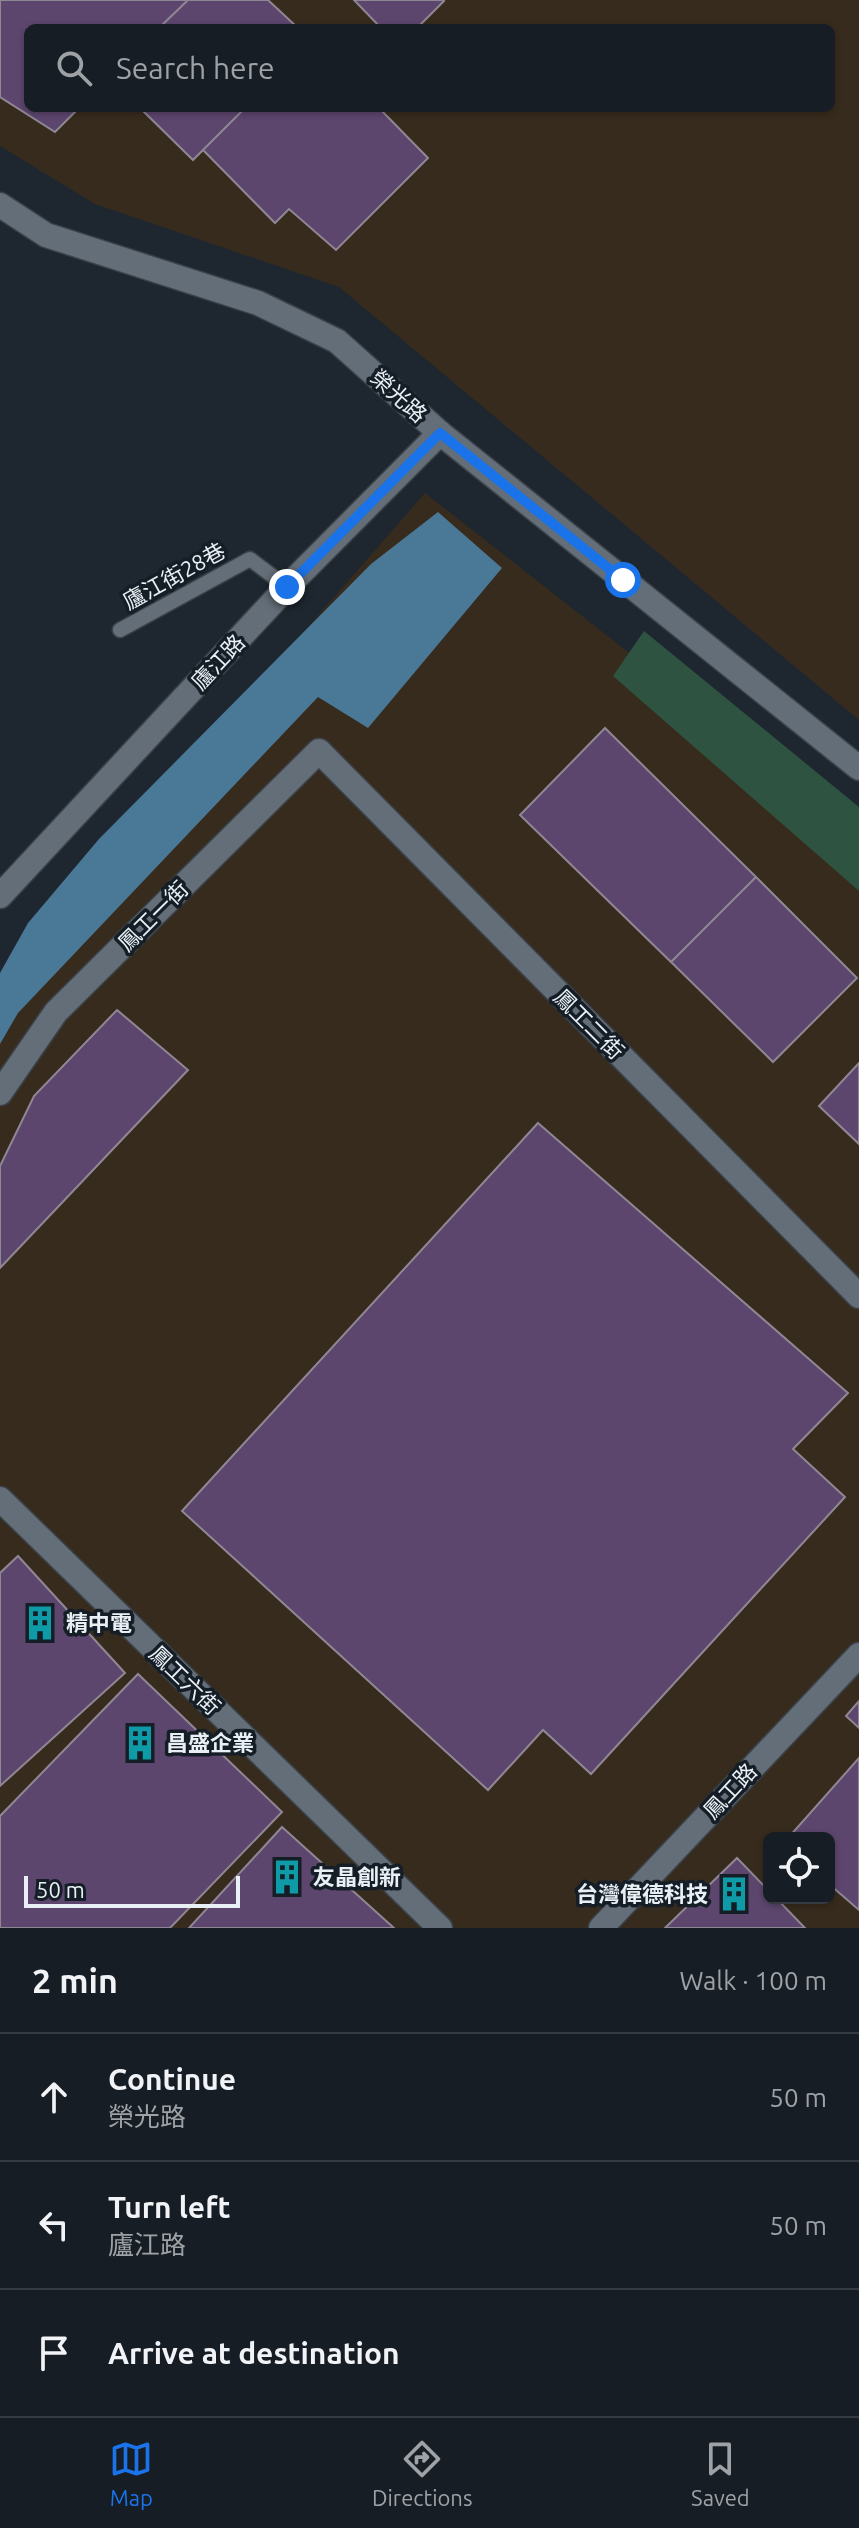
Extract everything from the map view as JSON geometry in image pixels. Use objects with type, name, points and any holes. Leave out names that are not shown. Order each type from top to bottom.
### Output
[{"type":"street","name":"榮光路","points":[[0,205],[46,235],[258,303],[337,341],[440,433],[859,768]]},
{"type":"street","name":"廬江路","points":[[0,896],[287,587],[440,433]]},
{"type":"street","name":"鳳工一街","points":[[0,1093],[56,1012],[319,751]]},
{"type":"street","name":"鳳工二街","points":[[319,751],[859,1296]]},
{"type":"street","name":"鳳工六街","points":[[0,1499],[440,1928]]},
{"type":"street","name":"鳳工路","points":[[601,1928],[859,1655]]},
{"type":"lane","name":"廬江街28巷","points":[[120,630],[250,559],[287,587]]},
{"type":"shaded area","points":[[0,0],[859,0],[859,720],[339,287],[95,204],[0,146]]},
{"type":"shaded area","points":[[425,493],[859,833],[859,1928],[0,1928],[0,980]]},
{"type":"green space","points":[[644,631],[859,807],[859,891],[613,676]]},
{"type":"water","points":[[438,512],[502,568],[368,728],[318,697],[18,1013],[0,1044],[0,973],[28,923],[99,839],[371,564]]},
{"type":"building","points":[[0,0],[188,0],[163,24],[24,24],[24,112],[75,112],[55,132],[0,97]]},
{"type":"building","points":[[188,0],[268,0],[294,24],[163,24]]},
{"type":"building","points":[[354,0],[444,1],[421,24],[377,24]]},
{"type":"building","points":[[144,112],[241,112],[193,160]]},
{"type":"building","points":[[241,112],[383,112],[428,158],[336,250],[289,209],[275,223],[203,150]]},
{"type":"building","points":[[605,728],[756,877],[671,962],[520,815]]},
{"type":"building","points":[[756,877],[857,978],[773,1062],[671,962]]},
{"type":"building","points":[[117,1010],[188,1070],[0,1268],[0,1166],[34,1096]]},
{"type":"building","points":[[859,1063],[859,1144],[819,1106]]},
{"type":"building","points":[[538,1123],[848,1393],[793,1449],[845,1497],[591,1774],[543,1730],[488,1790],[182,1511]]},
{"type":"building","name":"精中電","points":[[18,1556],[125,1673],[0,1786],[0,1573]]},
{"type":"building","name":"昌盛企業","points":[[138,1674],[282,1812],[170,1928],[0,1928],[0,1816]]},
{"type":"building","points":[[859,1701],[859,1728],[846,1716]]},
{"type":"building","points":[[859,1758],[859,1910],[835,1889],[835,1832],[793,1832]]},
{"type":"building","name":"友晶創新","points":[[282,1827],[394,1928],[189,1928]]},
{"type":"building","name":"台灣偉德科技","points":[[737,1858],[763,1885],[763,1904],[782,1904],[805,1928],[665,1928]]},
{"type":"place","name":"精中電","points":[[40,1623]]},
{"type":"place","name":"昌盛企業","points":[[140,1743]]},
{"type":"place","name":"友晶創新","points":[[287,1877]]},
{"type":"place","name":"台灣偉德科技","points":[[734,1894]]},
{"type":"route","points":[[287,587],[440,433],[623,580]]}]
